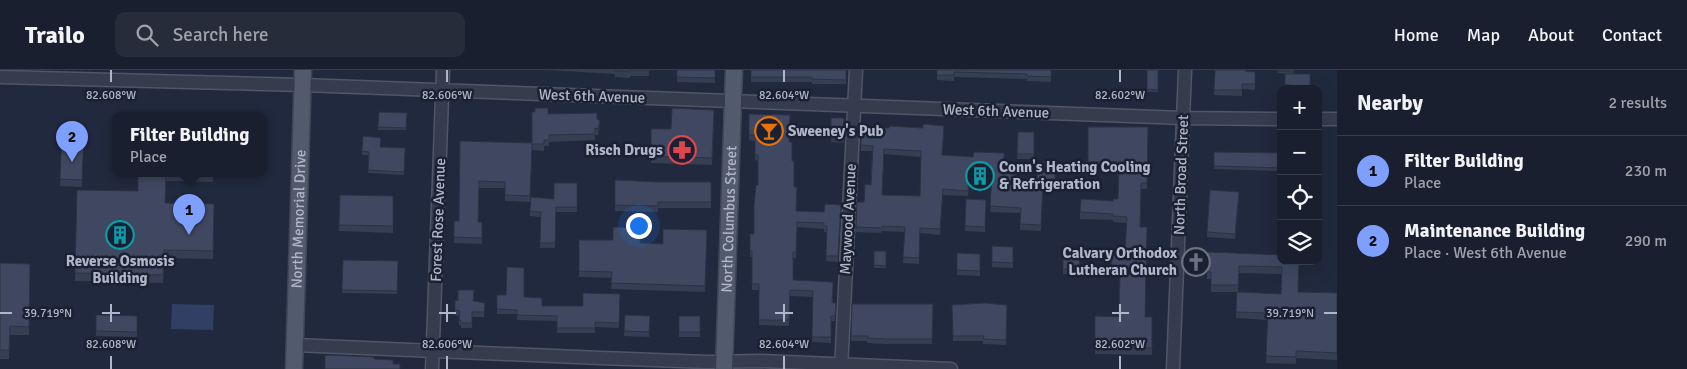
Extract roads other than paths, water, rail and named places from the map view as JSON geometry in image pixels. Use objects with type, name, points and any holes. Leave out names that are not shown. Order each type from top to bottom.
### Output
[{"type":"main road","name":"North Columbus Street","points":[[724,365],[734,70]]},
{"type":"main road","name":"North Memorial Drive","points":[[294,369],[303,77]]},
{"type":"street","name":"Forest Rose Avenue","points":[[432,369],[443,70]]},
{"type":"street","name":"Maywood Avenue","points":[[841,367],[856,70]]},
{"type":"street","name":"North Broad Street","points":[[1173,369],[1184,70]]},
{"type":"street","name":"West 6th Avenue","points":[[0,77],[303,77],[442,90],[1183,118],[1277,119]]},
{"type":"street","points":[[1322,119],[1337,119]]},
{"type":"street","points":[[295,345],[724,365],[760,361],[841,367],[951,369]]},
{"type":"water","points":[[172,304],[214,305],[213,330],[171,329]]},
{"type":"place","name":"Sweeney's Pub","points":[[769,131]]},
{"type":"place","name":"Risch Drugs","points":[[682,150]]},
{"type":"place","name":"Maintenance Building","points":[[72,162]]},
{"type":"place","name":"Conn's Heating Cooling & Refrigeration","points":[[980,176]]},
{"type":"place","name":"Reverse Osmosis Building","points":[[120,235]]},
{"type":"place","name":"Filter Building","points":[[189,235]]},
{"type":"place","name":"Calvary Orthodox Lutheran Church","points":[[1196,262]]}]
